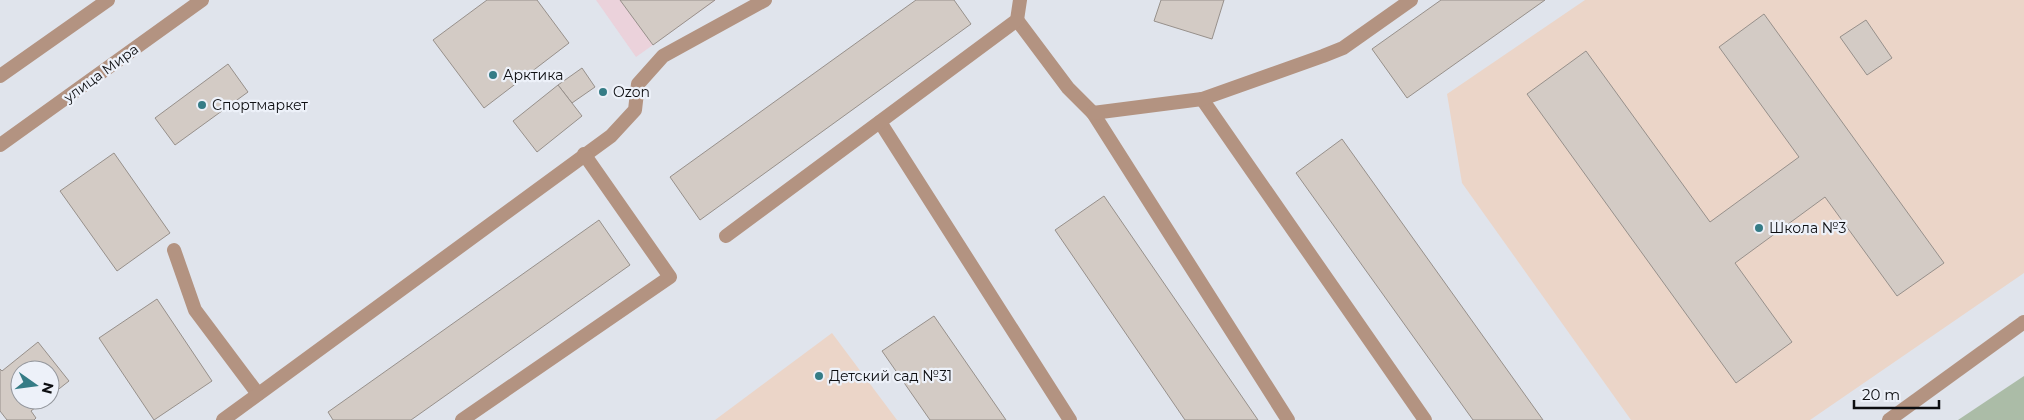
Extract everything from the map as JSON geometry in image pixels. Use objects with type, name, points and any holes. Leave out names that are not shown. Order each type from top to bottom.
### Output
[{"type":"street","points":[[0,76],[108,0]]},
{"type":"street","name":"улица Мира","points":[[0,145],[202,0]]},
{"type":"street","points":[[223,420],[611,136],[635,110],[638,84],[663,56],[766,0]]},
{"type":"street","points":[[726,236],[1017,20],[1020,0]]},
{"type":"street","points":[[1093,114],[1202,98],[1344,48],[1411,0]]},
{"type":"street","points":[[1017,20],[1068,88],[1093,114],[1288,420]]},
{"type":"street","points":[[1202,98],[1425,420]]},
{"type":"street","points":[[880,122],[1070,420]]},
{"type":"street","points":[[462,420],[670,277],[584,154]]},
{"type":"street","points":[[174,250],[195,310],[258,394]]},
{"type":"street","points":[[1889,420],[2024,322]]},
{"type":"shaded area","points":[[596,0],[716,0],[636,57]]},
{"type":"shaded area","name":"Школа №3","points":[[1585,0],[2024,0],[2024,273],[1810,420],[1631,420],[1462,183],[1447,94]]},
{"type":"shaded area","name":"Детский сад №31","points":[[832,333],[897,420],[715,420]]},
{"type":"green space","points":[[2024,376],[2024,420],[1958,420]]},
{"type":"building","name":"Арктика","points":[[487,0],[537,0],[569,43],[484,108],[433,40]]},
{"type":"building","points":[[620,0],[715,0],[653,45]]},
{"type":"building","points":[[916,0],[954,0],[971,24],[700,220],[670,177]]},
{"type":"building","points":[[1161,0],[1224,0],[1212,39],[1154,21]]},
{"type":"building","points":[[1441,0],[1545,0],[1407,98],[1372,49]]},
{"type":"building","points":[[1764,14],[1944,263],[1897,296],[1825,197],[1735,263],[1792,342],[1736,383],[1527,94],[1586,51],[1710,222],[1799,157],[1719,47]]},
{"type":"building","points":[[1866,20],[1892,58],[1867,75],[1840,37]]},
{"type":"building","name":"Спортмаркет","points":[[228,64],[248,92],[175,145],[155,118]]},
{"type":"building","points":[[582,68],[595,87],[572,103],[558,85]]},
{"type":"building","points":[[558,85],[582,116],[537,152],[513,121]]},
{"type":"building","points":[[1342,139],[1543,420],[1473,420],[1296,173]]},
{"type":"building","points":[[114,153],[170,233],[117,271],[60,191]]},
{"type":"building","points":[[1104,196],[1258,420],[1185,420],[1055,230]]},
{"type":"building","points":[[599,220],[630,265],[411,420],[333,420],[328,412]]},
{"type":"building","points":[[157,299],[212,381],[154,420],[99,338]]},
{"type":"building","points":[[934,316],[1006,420],[930,420],[882,351]]},
{"type":"building","points":[[38,342],[52,360],[16,360]]},
{"type":"building","points":[[10,365],[10,410],[32,410],[31,411],[36,418],[34,420],[7,420],[0,411],[0,369],[2,371]]},
{"type":"building","points":[[60,370],[69,381],[60,388]]},
{"type":"place","name":"Арктика","points":[[493,75]]},
{"type":"place","name":"Ozon","points":[[603,92]]},
{"type":"place","name":"Спортмаркет","points":[[202,105]]},
{"type":"place","name":"Школа №3","points":[[1759,228]]},
{"type":"place","name":"Детский сад №31","points":[[819,376]]}]
